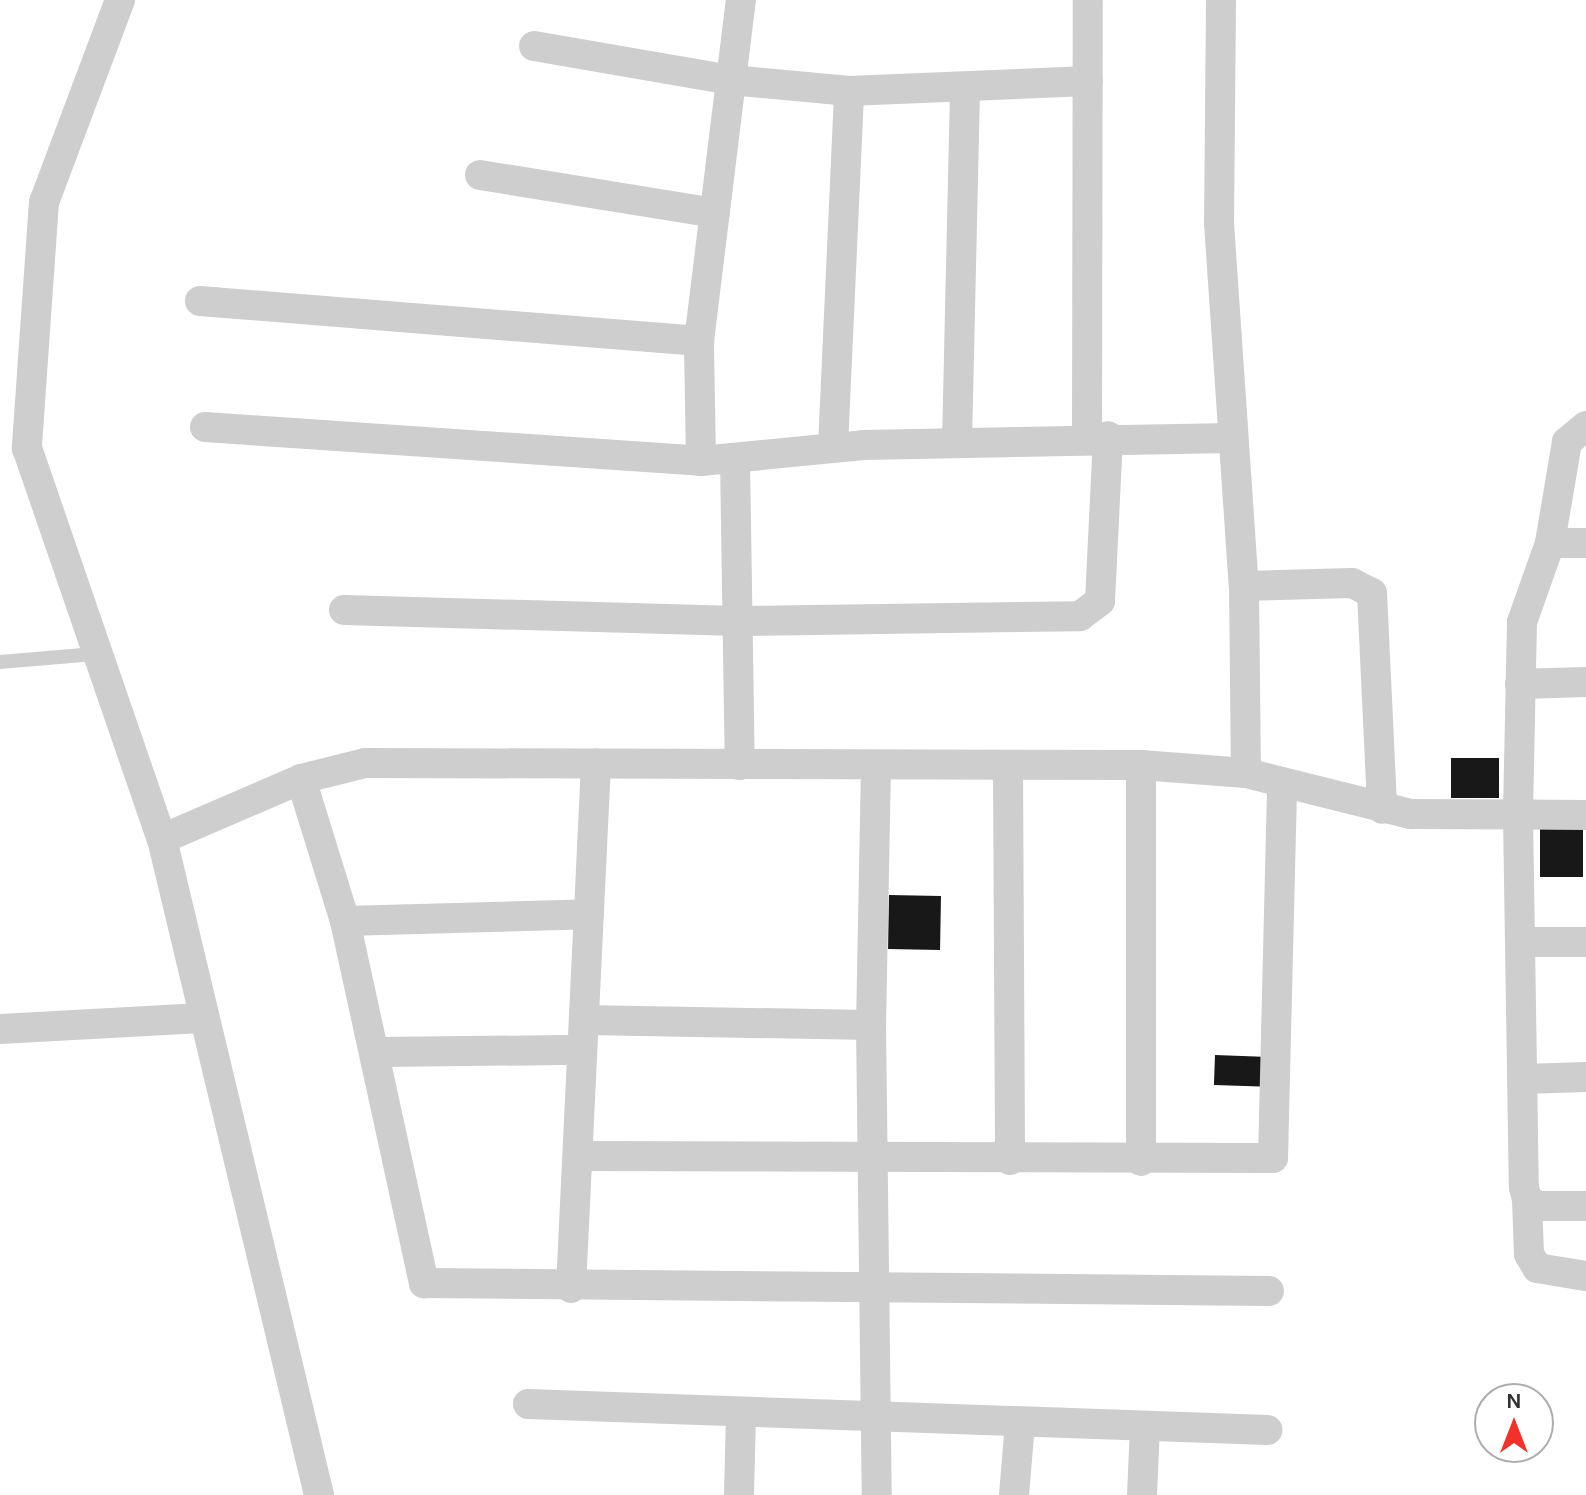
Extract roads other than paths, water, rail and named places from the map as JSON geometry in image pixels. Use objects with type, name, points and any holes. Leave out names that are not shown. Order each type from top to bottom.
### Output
[{"type":"street","points":[[120,0],[44,202],[25,408],[34,484],[162,839],[202,1018],[319,1495]]},
{"type":"street","points":[[701,461],[699,341],[741,0]]},
{"type":"street","points":[[344,610],[738,621],[1093,612],[1100,601],[1088,0]]},
{"type":"street","points":[[1221,0],[1219,223],[1231,438],[1244,586],[1246,773]]},
{"type":"street","points":[[534,46],[731,80],[849,91],[965,89],[1088,81]]},
{"type":"street","points":[[957,443],[965,89]]},
{"type":"street","points":[[833,447],[849,91]]},
{"type":"street","points":[[480,175],[715,213]]},
{"type":"street","points":[[200,301],[699,341]]},
{"type":"street","points":[[1586,426],[1567,442],[1550,543],[1525,611],[1520,684],[1518,816],[1529,1254],[1537,1268],[1586,1276]]},
{"type":"street","points":[[205,427],[701,461],[833,447],[1098,436],[1231,438]]},
{"type":"street","points":[[735,459],[740,765]]},
{"type":"street","points":[[1550,543],[1586,543]]},
{"type":"street","points":[[1244,586],[1352,583],[1372,593],[1382,809]]},
{"type":"street","points":[[1520,684],[1586,682]]},
{"type":"street","points":[[162,839],[301,779],[365,763],[1141,765],[1246,773],[1382,809],[1518,816],[1586,815]]},
{"type":"street","points":[[571,1288],[596,764]]},
{"type":"street","points":[[1141,765],[1141,1161]]},
{"type":"street","points":[[876,766],[871,1025],[880,1420],[877,1495]]},
{"type":"street","points":[[1008,766],[1010,1160]]},
{"type":"street","points":[[301,779],[345,921],[377,1052],[424,1283],[571,1288],[1269,1291]]},
{"type":"street","points":[[578,1156],[1141,1161],[1273,1158],[1282,784]]},
{"type":"street","points":[[345,921],[589,914]]},
{"type":"street","points":[[1521,942],[1586,942]]},
{"type":"street","points":[[0,1029],[202,1018]]},
{"type":"street","points":[[584,1020],[871,1025]]},
{"type":"street","points":[[377,1052],[582,1050]]},
{"type":"street","points":[[1524,1079],[1586,1077]]},
{"type":"street","points":[[1527,1200],[1586,1206]]},
{"type":"street","points":[[528,1404],[880,1420],[1268,1430]]},
{"type":"street","points":[[739,1495],[741,1414]]},
{"type":"street","points":[[1014,1495],[1020,1424]]},
{"type":"street","points":[[1142,1495],[1145,1426]]},
{"type":"lane","points":[[0,662],[95,654]]}]
